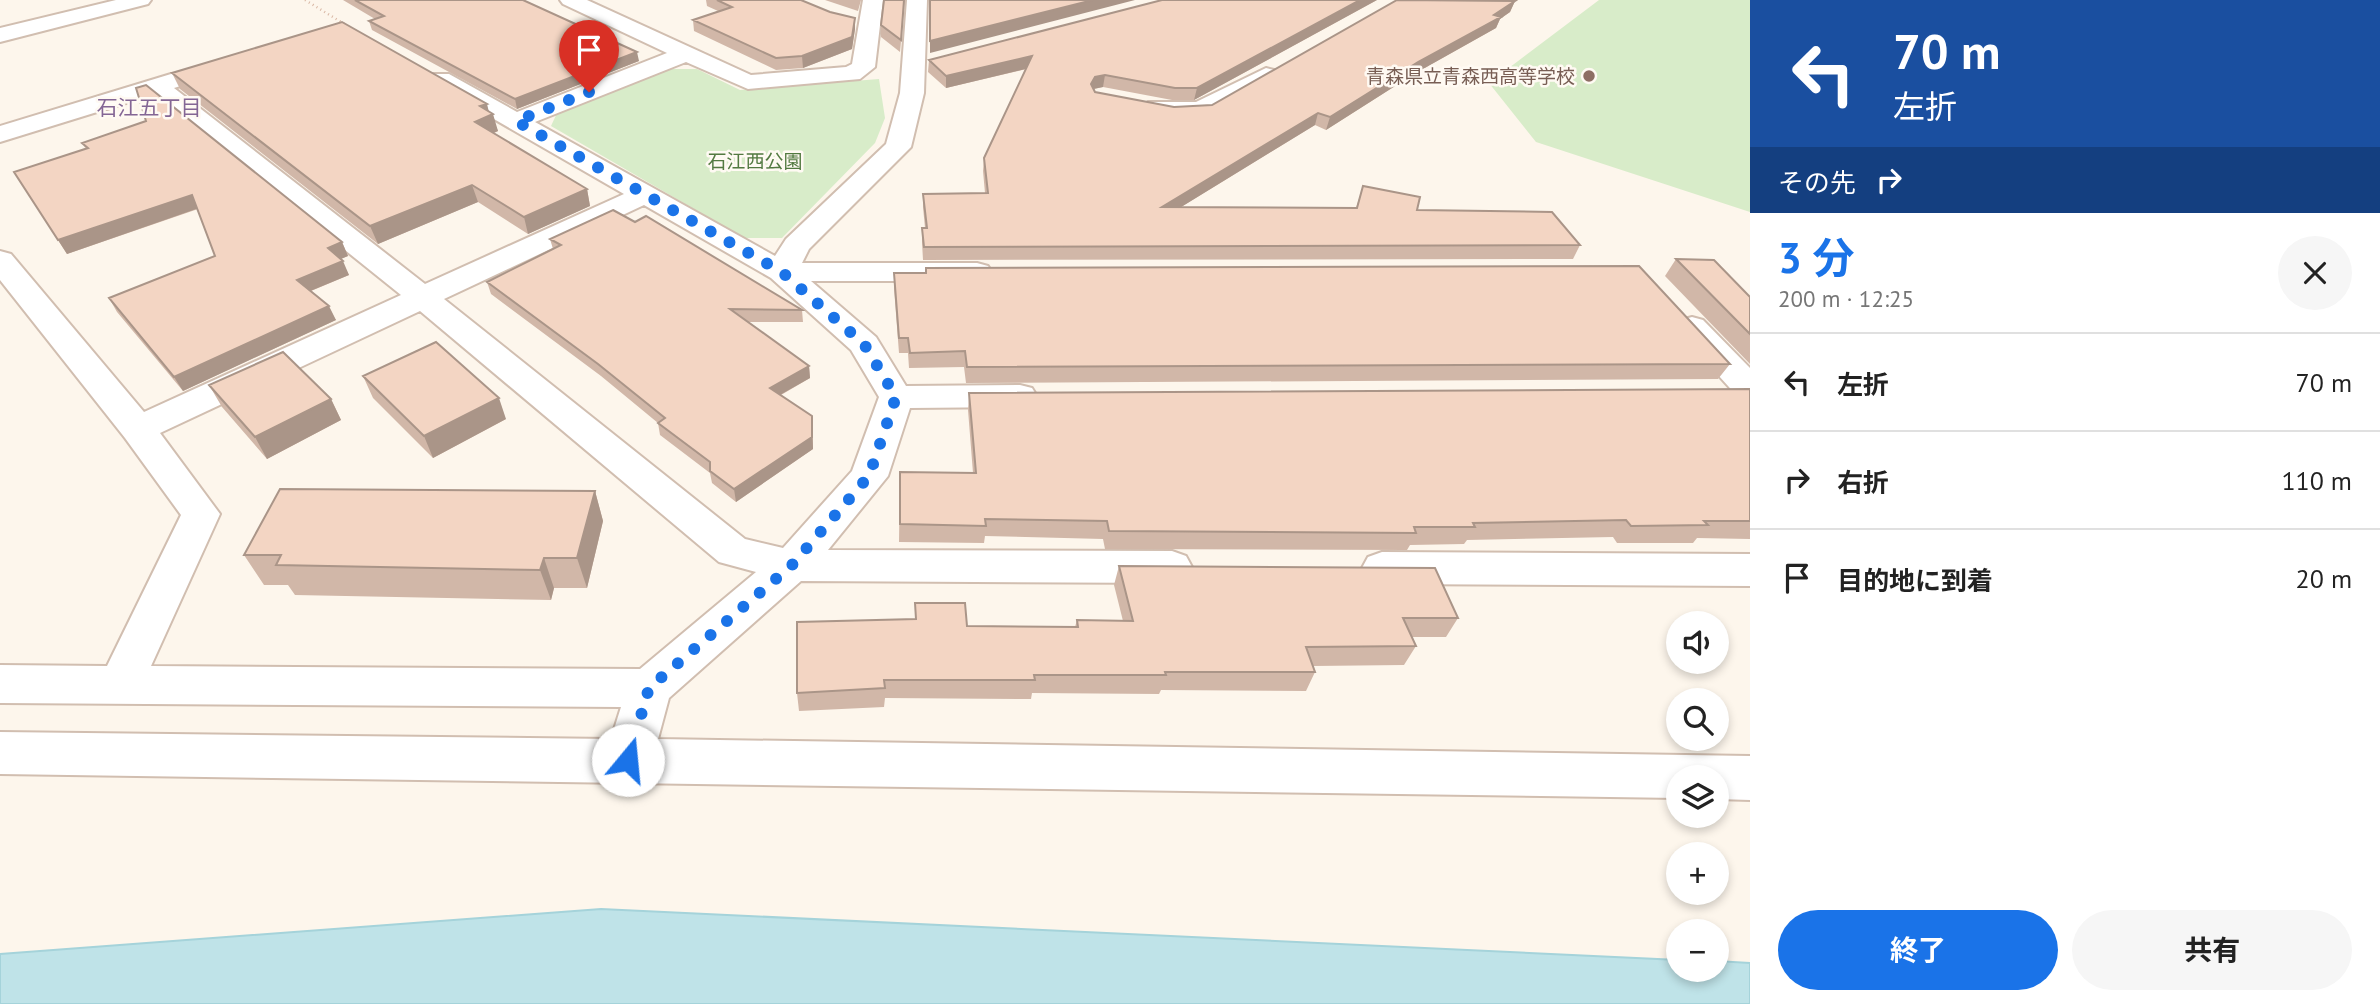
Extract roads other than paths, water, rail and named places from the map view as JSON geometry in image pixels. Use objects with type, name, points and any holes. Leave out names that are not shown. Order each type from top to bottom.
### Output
[{"type":"street","points":[[0,35],[141,0]]},
{"type":"street","points":[[570,0],[748,82],[852,74],[863,67],[865,14]]},
{"type":"street","points":[[782,272],[796,245],[898,146],[927,63],[917,0]]},
{"type":"street","points":[[516,121],[686,54]]},
{"type":"street","points":[[1138,103],[1172,110],[1200,110],[1283,65]]},
{"type":"street","points":[[421,67],[782,272],[864,344],[896,397],[869,476],[792,565],[649,688],[628,760]]},
{"type":"street","points":[[0,134],[208,71]]},
{"type":"street","points":[[156,86],[422,297],[733,551],[792,565],[1209,567]]},
{"type":"street","points":[[138,429],[646,194]]},
{"type":"street","points":[[0,260],[138,429],[201,514],[121,682]]},
{"type":"street","points":[[782,272],[1003,272]]},
{"type":"street","points":[[1676,310],[1750,391]]},
{"type":"street","points":[[1708,393],[1750,391]]},
{"type":"street","points":[[896,397],[1050,396]]},
{"type":"street","points":[[1348,568],[1750,570]]},
{"type":"street","points":[[0,684],[121,682],[649,688]]},
{"type":"street","points":[[0,753],[1666,776]]},
{"type":"street","points":[[1729,777],[1750,778]]},
{"type":"water","points":[[601,909],[1666,959],[1666,982],[1729,982],[1729,962],[1750,963],[1750,1004],[0,1004],[0,954]]},
{"type":"place","name":"青森県立青森西高等学校","points":[[1589,76]]},
{"type":"district","name":"石江五丁目","points":[[149,108]]},
{"type":"park label","name":"石江西公園","points":[[755,161]]}]
